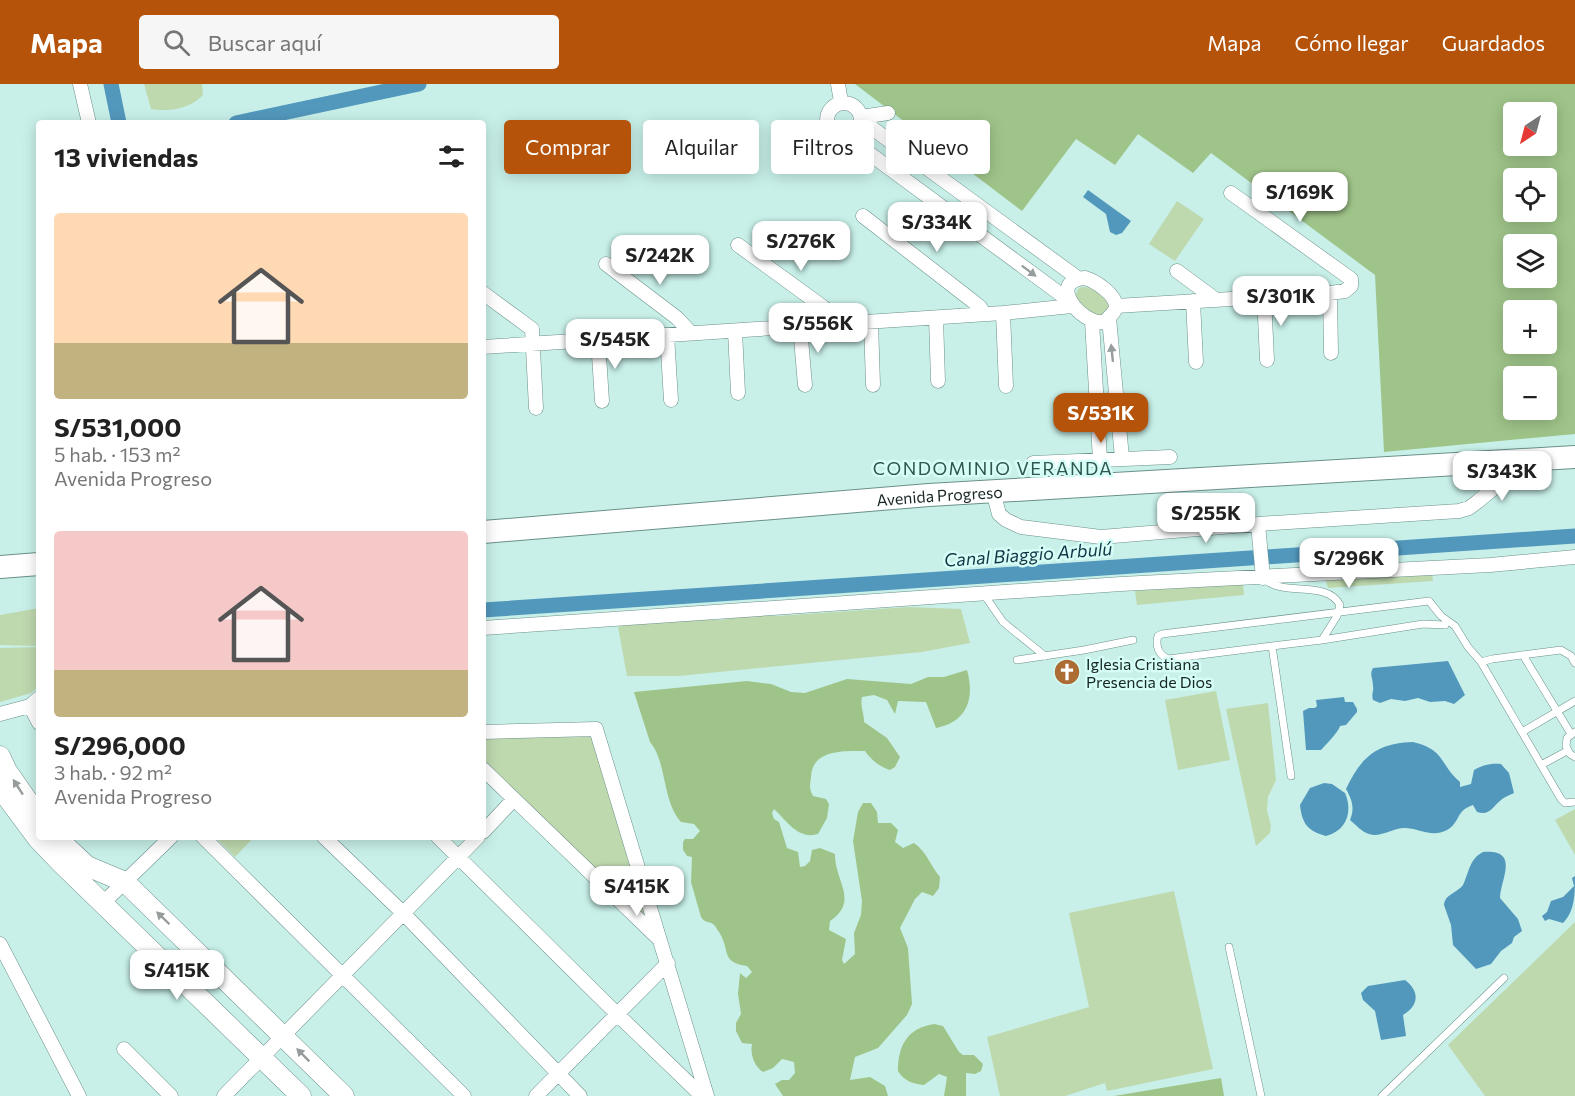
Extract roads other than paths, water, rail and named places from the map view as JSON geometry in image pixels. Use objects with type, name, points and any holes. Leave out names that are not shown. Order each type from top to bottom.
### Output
[{"type":"main road","name":"Avenida Progreso","points":[[486,532],[993,491],[1575,457]]},
{"type":"main road","points":[[0,567],[36,564]]},
{"type":"street","points":[[80,84],[88,120]]},
{"type":"street","points":[[838,84],[841,102]]},
{"type":"street","points":[[824,120],[831,108],[841,102],[853,105],[857,108],[861,118],[1079,279],[1090,280],[1110,294],[1122,458]]},
{"type":"street","points":[[861,118],[888,114]]},
{"type":"street","points":[[874,157],[1070,302],[1092,321],[1104,322],[1113,312],[1192,301],[1345,291],[1351,286],[1351,279],[1231,193]]},
{"type":"street","points":[[863,216],[980,307],[984,314]]},
{"type":"street","points":[[738,244],[832,314],[838,324]]},
{"type":"street","points":[[606,264],[677,318],[692,333]]},
{"type":"street","points":[[1177,271],[1215,299]]},
{"type":"street","points":[[1070,302],[1067,293],[1070,286],[1079,279]]},
{"type":"street","points":[[1330,292],[1331,353]]},
{"type":"street","points":[[486,295],[530,327],[533,332],[536,408]]},
{"type":"street","points":[[1264,296],[1267,360]]},
{"type":"street","points":[[1192,301],[1196,362]]},
{"type":"street","points":[[486,347],[1003,313],[1070,302]]},
{"type":"street","points":[[1003,313],[1006,386]]},
{"type":"street","points":[[936,318],[938,381]]},
{"type":"street","points":[[1092,321],[1100,460]]},
{"type":"street","points":[[871,322],[873,385]]},
{"type":"street","points":[[800,327],[805,385]]},
{"type":"street","points":[[735,331],[738,393]]},
{"type":"street","points":[[667,335],[671,400]]},
{"type":"street","points":[[598,340],[602,402]]},
{"type":"street","points":[[1153,457],[1155,481]]},
{"type":"street","points":[[1033,463],[1170,457]]},
{"type":"street","points":[[993,491],[999,514],[1021,527],[1101,537],[1459,511],[1469,508],[1528,460]]},
{"type":"street","points":[[1068,461],[1069,486]]},
{"type":"street","points":[[1258,524],[1263,578]]},
{"type":"street","points":[[486,627],[1121,584],[1490,565],[1575,557]]},
{"type":"street","points":[[0,714],[34,702]]},
{"type":"street","points":[[486,732],[596,729],[707,1096]]},
{"type":"street","points":[[0,756],[13,780],[36,813]]},
{"type":"street","points":[[486,772],[660,940]]},
{"type":"street","points":[[0,788],[36,836]]},
{"type":"street","points":[[486,829],[514,799]]},
{"type":"street","points":[[39,840],[66,858],[125,882],[344,1096]]},
{"type":"street","points":[[57,840],[66,858],[104,902],[301,1096]]},
{"type":"street","points":[[104,902],[168,840]]},
{"type":"street","points":[[206,840],[464,1096]]},
{"type":"street","points":[[327,840],[403,913],[580,1096]]},
{"type":"street","points":[[441,840],[702,1096]]},
{"type":"street","points":[[224,1096],[475,840]]},
{"type":"street","points":[[0,944],[79,1096]]},
{"type":"street","points":[[536,1096],[668,963]]},
{"type":"street","points":[[123,1049],[171,1096]]},
{"type":"lane","points":[[1263,578],[1272,586],[1320,591],[1336,598],[1340,605],[1322,640]]},
{"type":"lane","points":[[983,593],[1003,622],[1045,656]]},
{"type":"lane","points":[[1445,625],[1424,624],[1168,660],[1162,656],[1156,642],[1158,636],[1162,634],[1429,601],[1441,616],[1455,626],[1481,662],[1562,799],[1565,803],[1575,802]]},
{"type":"lane","points":[[1017,660],[1133,640]]},
{"type":"lane","points":[[1272,646],[1291,776]]},
{"type":"lane","points":[[1481,662],[1492,658],[1561,650],[1568,652],[1575,663]]},
{"type":"lane","points":[[1523,654],[1557,712],[1573,733],[1566,742],[1567,751],[1575,758]]},
{"type":"lane","points":[[1522,732],[1575,701]]},
{"type":"lane","points":[[1541,765],[1567,751]]},
{"type":"lane","points":[[1229,947],[1261,1096]]},
{"type":"lane","points":[[1382,1096],[1504,978]]},
{"type":"water","points":[[1088,190],[1131,221],[1122,233],[1116,235],[1110,232],[1106,214],[1083,197]]},
{"type":"water","points":[[1448,661],[1465,695],[1454,704],[1445,701],[1430,702],[1418,698],[1405,701],[1391,699],[1380,703],[1373,700],[1371,675],[1373,668]]},
{"type":"water","points":[[1344,697],[1345,702],[1353,702],[1357,712],[1346,725],[1340,726],[1321,750],[1306,750],[1303,711],[1315,708],[1316,700]]},
{"type":"water","points":[[1413,742],[1424,745],[1437,753],[1460,782],[1460,787],[1471,784],[1474,770],[1487,765],[1501,764],[1509,773],[1514,793],[1502,799],[1485,813],[1477,812],[1473,805],[1467,807],[1451,827],[1442,832],[1431,833],[1406,828],[1378,835],[1366,833],[1350,820],[1352,804],[1346,789],[1358,768],[1372,754],[1389,745]]},
{"type":"water","points":[[1324,783],[1332,784],[1345,793],[1348,807],[1343,825],[1339,830],[1326,836],[1307,826],[1302,817],[1300,805],[1310,788]]},
{"type":"water","points":[[1483,852],[1495,852],[1502,855],[1505,860],[1505,875],[1500,898],[1518,919],[1522,931],[1491,964],[1476,969],[1453,945],[1451,925],[1444,905],[1449,896],[1461,888],[1472,862]]},
{"type":"water","points":[[1575,876],[1574,902],[1567,918],[1563,923],[1549,919],[1545,921],[1542,916],[1547,912],[1551,901],[1563,897],[1574,886],[1572,878]]},
{"type":"water","points":[[1405,980],[1410,984],[1416,998],[1412,1007],[1403,1015],[1406,1036],[1381,1040],[1375,1011],[1363,1000],[1361,993],[1368,986]]},
{"type":"waterway","name":"Canal Biaggio Arbulú","points":[[111,84],[118,120]]},
{"type":"waterway","points":[[250,120],[419,84]]},
{"type":"waterway","name":"Canal Biaggio Arbulú","points":[[486,610],[1575,536]]},
{"type":"place","name":"Iglesia Cristiana Presencia de Dios","points":[[1067,672]]},
{"type":"district","name":"CONDOMINIO VERANDA","points":[[993,468]]}]
